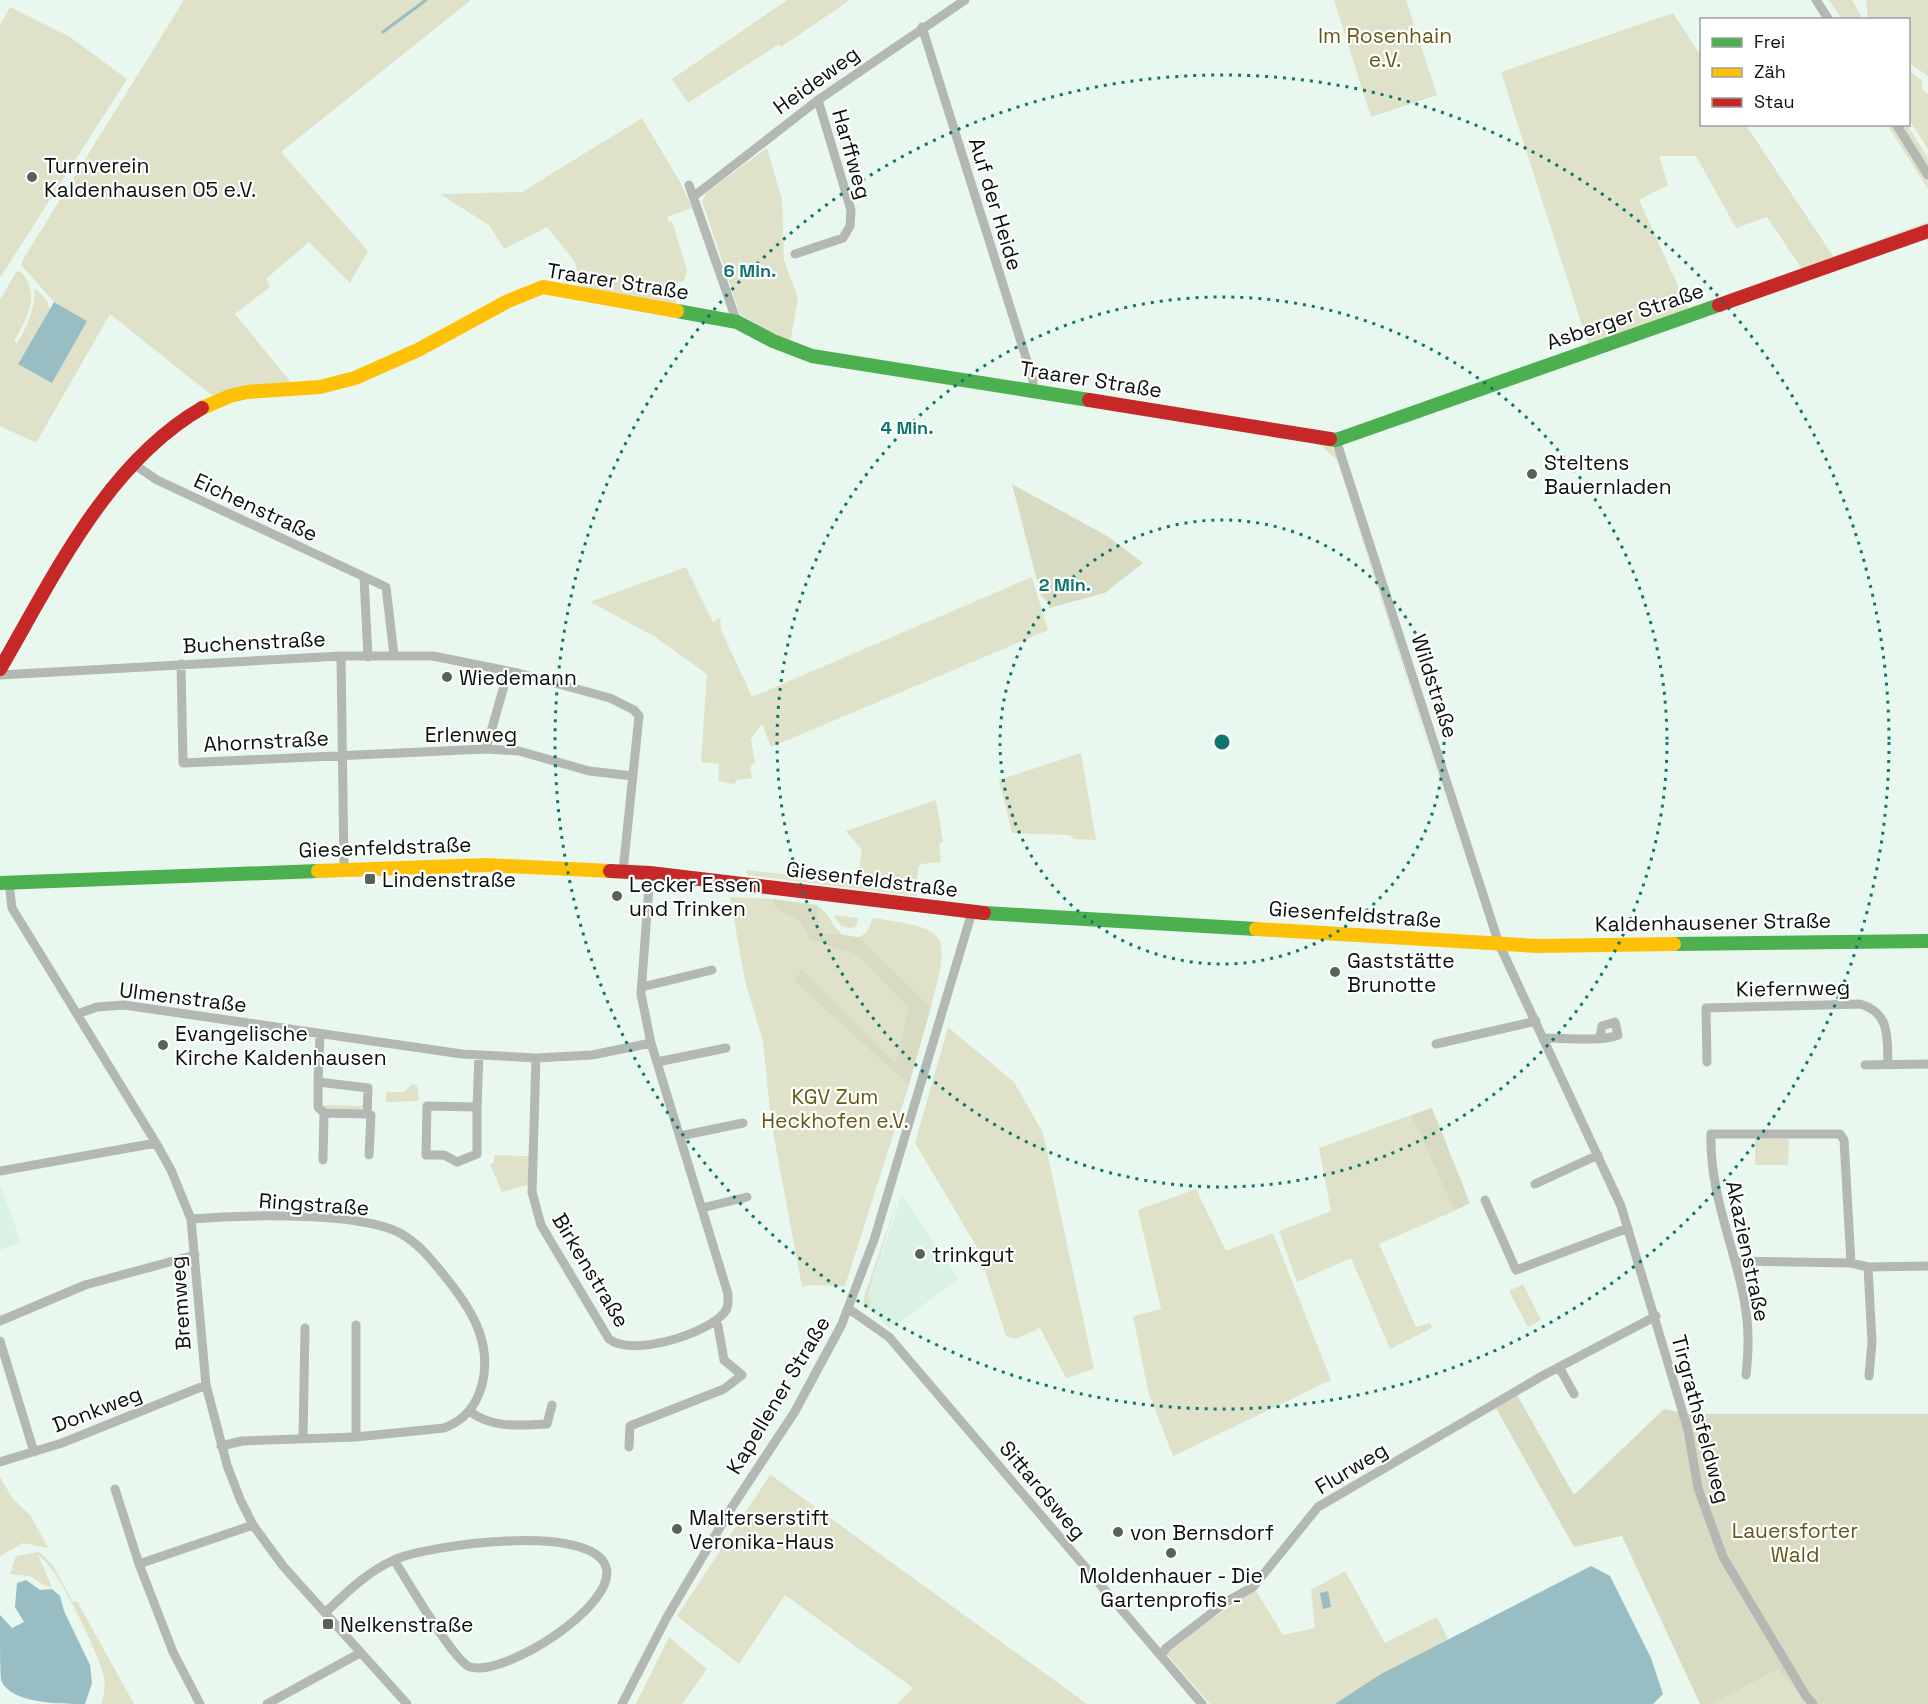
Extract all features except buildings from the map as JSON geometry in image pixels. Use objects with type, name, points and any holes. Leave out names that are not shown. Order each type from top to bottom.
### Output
[{"type":"street","name":"Heideweg","points":[[693,196],[818,100],[922,27],[965,0]]},
{"type":"street","points":[[1816,0],[1827,18]]},
{"type":"street","name":"Auf der Heide","points":[[922,27],[1033,380],[1033,392]]},
{"type":"street","name":"Harffweg","points":[[795,254],[843,238],[850,226],[851,210],[818,100]]},
{"type":"street","points":[[1897,126],[1928,175]]},
{"type":"street","points":[[689,185],[737,322]]},
{"type":"street","name":"Asberger Straße","points":[[1336,440],[1928,231]]},
{"type":"street","name":"Traarer Straße","points":[[0,669],[78,538],[135,465],[173,426],[214,401],[259,390],[312,388],[351,380],[432,343],[522,293],[543,287],[737,322],[773,341],[812,356],[1336,440]]},
{"type":"street","name":"Wildstraße","points":[[1336,440],[1493,943]]},
{"type":"street","name":"Eichenstraße","points":[[135,465],[157,480],[364,578],[386,586],[394,655]]},
{"type":"street","points":[[364,578],[368,657]]},
{"type":"street","points":[[340,656],[344,868]]},
{"type":"street","name":"Buchenstraße","points":[[0,675],[340,656],[433,656],[610,698],[634,710],[639,716],[623,871]]},
{"type":"street","name":"Ahornstraße","points":[[181,664],[183,763],[342,755]]},
{"type":"street","points":[[486,749],[508,672]]},
{"type":"street","name":"Erlenweg","points":[[342,755],[486,749],[519,750],[589,771],[633,776]]},
{"type":"street","name":"Giesenfeldstraße","points":[[5,883],[141,879],[344,868],[486,865],[650,873],[972,912],[1493,943]]},
{"type":"street","points":[[630,1447],[630,1426],[724,1389],[742,1375],[724,1360],[715,1321],[723,1315],[728,1306],[728,1294],[651,1043],[642,987],[650,873]]},
{"type":"street","name":"Bremweg","points":[[5,883],[12,908],[171,1170],[191,1219],[206,1385],[222,1446],[240,1499],[253,1526],[283,1566],[407,1704]]},
{"type":"street","name":"Kapellener Straße","points":[[622,1704],[667,1617],[726,1517],[794,1413],[849,1309],[874,1240],[972,912]]},
{"type":"street","name":"Kaldenhausener Straße","points":[[1493,943],[1538,946],[1928,941]]},
{"type":"street","name":"Tirgrathsfeldweg","points":[[1493,943],[1545,1038],[1628,1228],[1688,1430],[1696,1481],[1723,1557],[1813,1704]]},
{"type":"street","points":[[642,987],[712,970]]},
{"type":"street","name":"Kiefernweg","points":[[1707,1062],[1706,1008],[1860,1004],[1879,1013],[1887,1026],[1887,1065]]},
{"type":"street","name":"Ulmenstraße","points":[[77,1014],[98,1007],[124,1005],[479,1055],[536,1058],[592,1055],[651,1043]]},
{"type":"street","points":[[1436,1044],[1536,1021]]},
{"type":"street","points":[[320,1034],[318,1107],[324,1113],[367,1114]]},
{"type":"street","points":[[1545,1038],[1600,1037]]},
{"type":"street","points":[[657,1062],[726,1048]]},
{"type":"street","points":[[477,1107],[427,1106],[426,1155],[444,1155],[457,1162],[477,1154],[479,1055]]},
{"type":"street","name":"Birkenstraße","points":[[536,1058],[532,1192],[534,1208],[541,1225],[609,1339],[617,1346],[647,1345],[677,1338],[715,1321]]},
{"type":"street","points":[[1864,1065],[1928,1064]]},
{"type":"street","points":[[318,1082],[368,1088],[369,1155]]},
{"type":"street","points":[[323,1160],[324,1113]]},
{"type":"street","points":[[680,1136],[743,1123]]},
{"type":"street","name":"Akazienstraße","points":[[1746,1375],[1747,1319],[1735,1260],[1718,1198],[1711,1158],[1711,1134],[1840,1134],[1844,1140],[1851,1263]]},
{"type":"street","points":[[0,1172],[156,1143]]},
{"type":"street","points":[[1535,1184],[1598,1155]]},
{"type":"street","points":[[702,1208],[747,1197]]},
{"type":"street","points":[[1485,1200],[1516,1270],[1628,1228]]},
{"type":"street","name":"Ringstraße","points":[[191,1219],[288,1217],[344,1221],[376,1226],[407,1239],[432,1259],[471,1310],[480,1330],[485,1354],[485,1374],[477,1401],[469,1412]]},
{"type":"street","points":[[0,1321],[85,1285],[195,1255]]},
{"type":"street","points":[[1735,1260],[1851,1263],[1868,1267],[1928,1266]]},
{"type":"street","points":[[1868,1267],[1872,1342],[1869,1376]]},
{"type":"street","name":"Sittardsweg","points":[[849,1309],[889,1337],[1202,1704]]},
{"type":"street","name":"Flurweg","points":[[1161,1656],[1166,1648],[1253,1587],[1318,1508],[1559,1367],[1656,1316]]},
{"type":"street","points":[[356,1325],[356,1437]]},
{"type":"street","points":[[303,1439],[305,1328]]},
{"type":"street","points":[[0,1341],[34,1452]]},
{"type":"street","points":[[1559,1367],[1574,1394]]},
{"type":"street","name":"Donkweg","points":[[0,1462],[112,1424],[206,1385]]},
{"type":"street","points":[[222,1446],[242,1441],[356,1437],[444,1428],[456,1423],[469,1412],[482,1421],[502,1426],[548,1424],[552,1405]]},
{"type":"street","points":[[115,1490],[139,1564],[173,1652],[200,1704]]},
{"type":"street","points":[[139,1564],[253,1526]]},
{"type":"street","points":[[326,1612],[370,1572],[394,1560],[432,1551],[524,1539],[549,1540],[575,1546],[598,1556],[606,1564],[608,1574],[606,1583],[598,1595],[574,1621],[554,1637],[512,1659],[487,1666],[470,1667],[461,1660],[441,1633],[394,1560]]},
{"type":"street","points":[[267,1704],[360,1653]]},
{"type":"shaded area","points":[[0,1183],[21,1243],[0,1250]]},
{"type":"shaded area","points":[[902,1195],[959,1279],[890,1329],[870,1309],[868,1294]]},
{"type":"green space","points":[[184,0],[471,0],[281,152],[368,251],[350,283],[309,242],[266,279],[270,287],[235,314],[293,385],[214,397],[110,314],[36,443],[0,426],[0,300],[16,272],[20,271],[27,280],[31,297],[24,324],[14,341],[17,343],[30,317],[35,288],[46,299],[50,309],[18,363],[87,321],[54,302],[21,265],[22,261]]},
{"type":"green space","points":[[787,0],[850,0],[781,47],[779,44],[688,103],[672,79]]},
{"type":"green space","name":"Im Rosenhain e.V.","points":[[1334,0],[1406,0],[1437,95],[1371,117]]},
{"type":"green space","points":[[1829,0],[1852,0],[1862,18],[1841,18]]},
{"type":"green space","points":[[1866,0],[1928,0],[1928,76],[1910,64],[1910,18],[1868,18]]},
{"type":"green space","name":"Turnverein Kaldenhausen 05 e.V.","points":[[10,7],[70,37],[127,79],[0,278],[0,25]]},
{"type":"green space","points":[[1673,13],[1700,54],[1700,126],[1747,126],[1833,256],[1928,222],[1928,226],[1802,269],[1767,217],[1736,228],[1696,156],[1659,156],[1668,185],[1639,200],[1689,310],[1589,347],[1501,72]]},
{"type":"green space","points":[[1910,71],[1922,80],[1922,90],[1928,94],[1928,149],[1910,121]]},
{"type":"green space","points":[[642,118],[680,182],[692,208],[667,217],[669,222],[672,221],[687,270],[684,281],[678,282],[676,305],[581,288],[575,262],[547,227],[504,249],[489,225],[440,194],[522,192]]},
{"type":"green space","points":[[1888,126],[1893,126],[1928,181],[1928,189]]},
{"type":"green space","points":[[1901,126],[1908,126],[1928,158],[1928,167]]},
{"type":"green space","points":[[767,148],[782,200],[784,260],[798,298],[790,344],[740,314],[702,201],[707,192]]},
{"type":"green space","points":[[1311,441],[1330,444],[1337,455],[1484,922],[1337,460],[1323,447]]},
{"type":"green space","points":[[1012,484],[1107,536],[1143,563],[1105,593],[1049,608],[1048,602],[1041,596]]},
{"type":"green space","points":[[686,567],[713,622],[720,617],[721,630],[752,697],[1032,577],[1048,630],[771,747],[762,724],[751,739],[755,764],[750,765],[752,778],[736,780],[735,784],[718,781],[719,764],[701,762],[707,674],[652,635],[590,602]]},
{"type":"green space","points":[[1081,753],[1096,840],[1074,839],[1070,835],[1012,833],[999,780]]},
{"type":"green space","points":[[936,800],[943,841],[939,845],[941,862],[921,864],[918,867],[917,896],[747,875],[747,870],[857,883],[862,850],[846,831]]},
{"type":"green space","name":"KGV Zum Heckhofen e.V.","points":[[730,897],[773,899],[775,909],[799,921],[809,939],[857,955],[910,1008],[895,1062],[802,971],[793,979],[909,1085],[845,1286],[809,1285],[802,1287],[771,1121],[763,1041],[745,981]]},
{"type":"green space","points":[[773,899],[817,905],[820,932],[858,937],[931,1007],[909,1085],[793,980],[802,970],[895,1062],[909,1008],[857,955],[809,939],[799,921],[775,909]]},
{"type":"green space","points":[[817,905],[824,911],[843,935],[820,932]]},
{"type":"green space","points":[[834,915],[859,919],[855,927],[848,928],[839,924]]},
{"type":"green space","points":[[873,918],[918,926],[931,931],[938,939],[942,949],[941,963],[931,1007],[858,938],[867,932]]},
{"type":"green space","points":[[948,1027],[1014,1082],[1043,1133],[1094,1369],[1066,1378],[1040,1328],[1016,1339],[1006,1336],[978,1249],[915,1143]]},
{"type":"green space","points":[[412,1084],[417,1085],[419,1099],[386,1102],[386,1092],[404,1092]]},
{"type":"green space","points":[[323,1105],[363,1106],[360,1109],[325,1109]]},
{"type":"green space","points":[[1432,1108],[1470,1203],[1454,1211],[1411,1115]]},
{"type":"green space","points":[[1411,1115],[1454,1211],[1379,1244],[1416,1327],[1430,1323],[1432,1328],[1390,1349],[1351,1258],[1297,1282],[1279,1231],[1331,1211],[1319,1148]]},
{"type":"green space","points":[[1755,1139],[1789,1139],[1788,1165],[1755,1165]]},
{"type":"green space","points":[[494,1155],[529,1156],[528,1185],[502,1192],[490,1164],[494,1163]]},
{"type":"green space","points":[[1196,1189],[1226,1251],[1273,1233],[1331,1380],[1173,1456],[1148,1391],[1133,1316],[1161,1309],[1138,1210]]},
{"type":"green space","points":[[899,1196],[868,1294],[871,1306],[867,1309],[863,1302],[865,1294]]},
{"type":"green space","points":[[1523,1284],[1541,1320],[1528,1327],[1509,1291]]},
{"type":"green space","name":"Lauersforter Wald","points":[[1517,1395],[1574,1495],[1664,1409],[1688,1414],[1928,1414],[1928,1704],[1807,1704],[1778,1669],[1711,1704],[1700,1704],[1622,1536],[1574,1547],[1496,1408]]},
{"type":"green space","points":[[770,1475],[1087,1704],[897,1704],[913,1688],[785,1595],[739,1664],[677,1616]]},
{"type":"green space","points":[[0,1477],[13,1499],[31,1516],[48,1548],[23,1543],[0,1556]]},
{"type":"green space","points":[[39,1552],[52,1564],[73,1602],[77,1601],[134,1704],[101,1704],[105,1684],[100,1665],[66,1592],[46,1563],[38,1555],[52,1587],[45,1586],[30,1576],[10,1574],[16,1556]]},
{"type":"green space","points":[[1345,1571],[1385,1643],[1437,1617],[1448,1639],[1335,1704],[1210,1704],[1167,1654],[1169,1649],[1255,1589],[1283,1635],[1315,1628],[1311,1590]]},
{"type":"green space","points":[[669,1637],[707,1669],[682,1704],[636,1704]]},
{"type":"green space","points":[[1779,1669],[1807,1704],[1711,1704],[1771,1671]]},
{"type":"water","points":[[54,302],[87,321],[52,383],[18,364]]},
{"type":"water","points":[[1591,1566],[1610,1576],[1651,1658],[1663,1694],[1653,1704],[1335,1704],[1381,1674]]},
{"type":"water","points":[[26,1580],[40,1590],[52,1589],[60,1596],[64,1611],[90,1665],[92,1683],[85,1704],[51,1703],[25,1698],[6,1688],[1,1680],[0,1615],[12,1628],[24,1622],[15,1607],[17,1583]]},
{"type":"water","points":[[1328,1591],[1331,1607],[1323,1609],[1320,1593]]},
{"type":"waterway","points":[[383,32],[426,0]]},
{"type":"traffic: fast","points":[[1330,439],[1336,440],[1719,305]]},
{"type":"traffic: fast","points":[[677,311],[737,322],[773,341],[812,356],[1089,400]]},
{"type":"traffic: fast","points":[[0,883],[318,871]]},
{"type":"traffic: fast","points":[[984,913],[1256,929]]},
{"type":"traffic: fast","points":[[1674,944],[1928,941]]},
{"type":"traffic: slow","points":[[202,408],[230,396],[247,392],[320,387],[355,378],[418,350],[508,301],[543,287],[677,311]]},
{"type":"traffic: slow","points":[[318,871],[486,865],[610,871]]},
{"type":"traffic: slow","points":[[1256,929],[1538,946],[1674,944]]},
{"type":"traffic: jam","points":[[1719,305],[1928,231]]},
{"type":"traffic: jam","points":[[1089,400],[1330,439]]},
{"type":"traffic: jam","points":[[0,669],[63,560],[111,490],[138,459],[168,431],[202,408]]},
{"type":"traffic: jam","points":[[610,871],[650,873],[984,913]]},
{"type":"place","name":"Turnverein Kaldenhausen 05 e.V.","points":[[32,177]]},
{"type":"place","name":"Steltens Bauernladen","points":[[1532,474]]},
{"type":"place","name":"Wiedemann","points":[[447,677]]},
{"type":"place","name":"Lindenstraße","points":[[370,879]]},
{"type":"place","name":"Lecker Essen und Trinken","points":[[617,896]]},
{"type":"place","name":"Gaststätte Brunotte","points":[[1335,972]]},
{"type":"place","name":"Evangelische Kirche Kaldenhausen","points":[[163,1045]]},
{"type":"place","name":"trinkgut","points":[[920,1254]]},
{"type":"place","name":"Malterserstift Veronika-Haus","points":[[677,1529]]},
{"type":"place","name":"von Bernsdorf","points":[[1118,1532]]},
{"type":"place","name":"Moldenhauer - Die Gartenprofis -","points":[[1171,1553]]},
{"type":"place","name":"Nelkenstraße","points":[[328,1624]]}]
